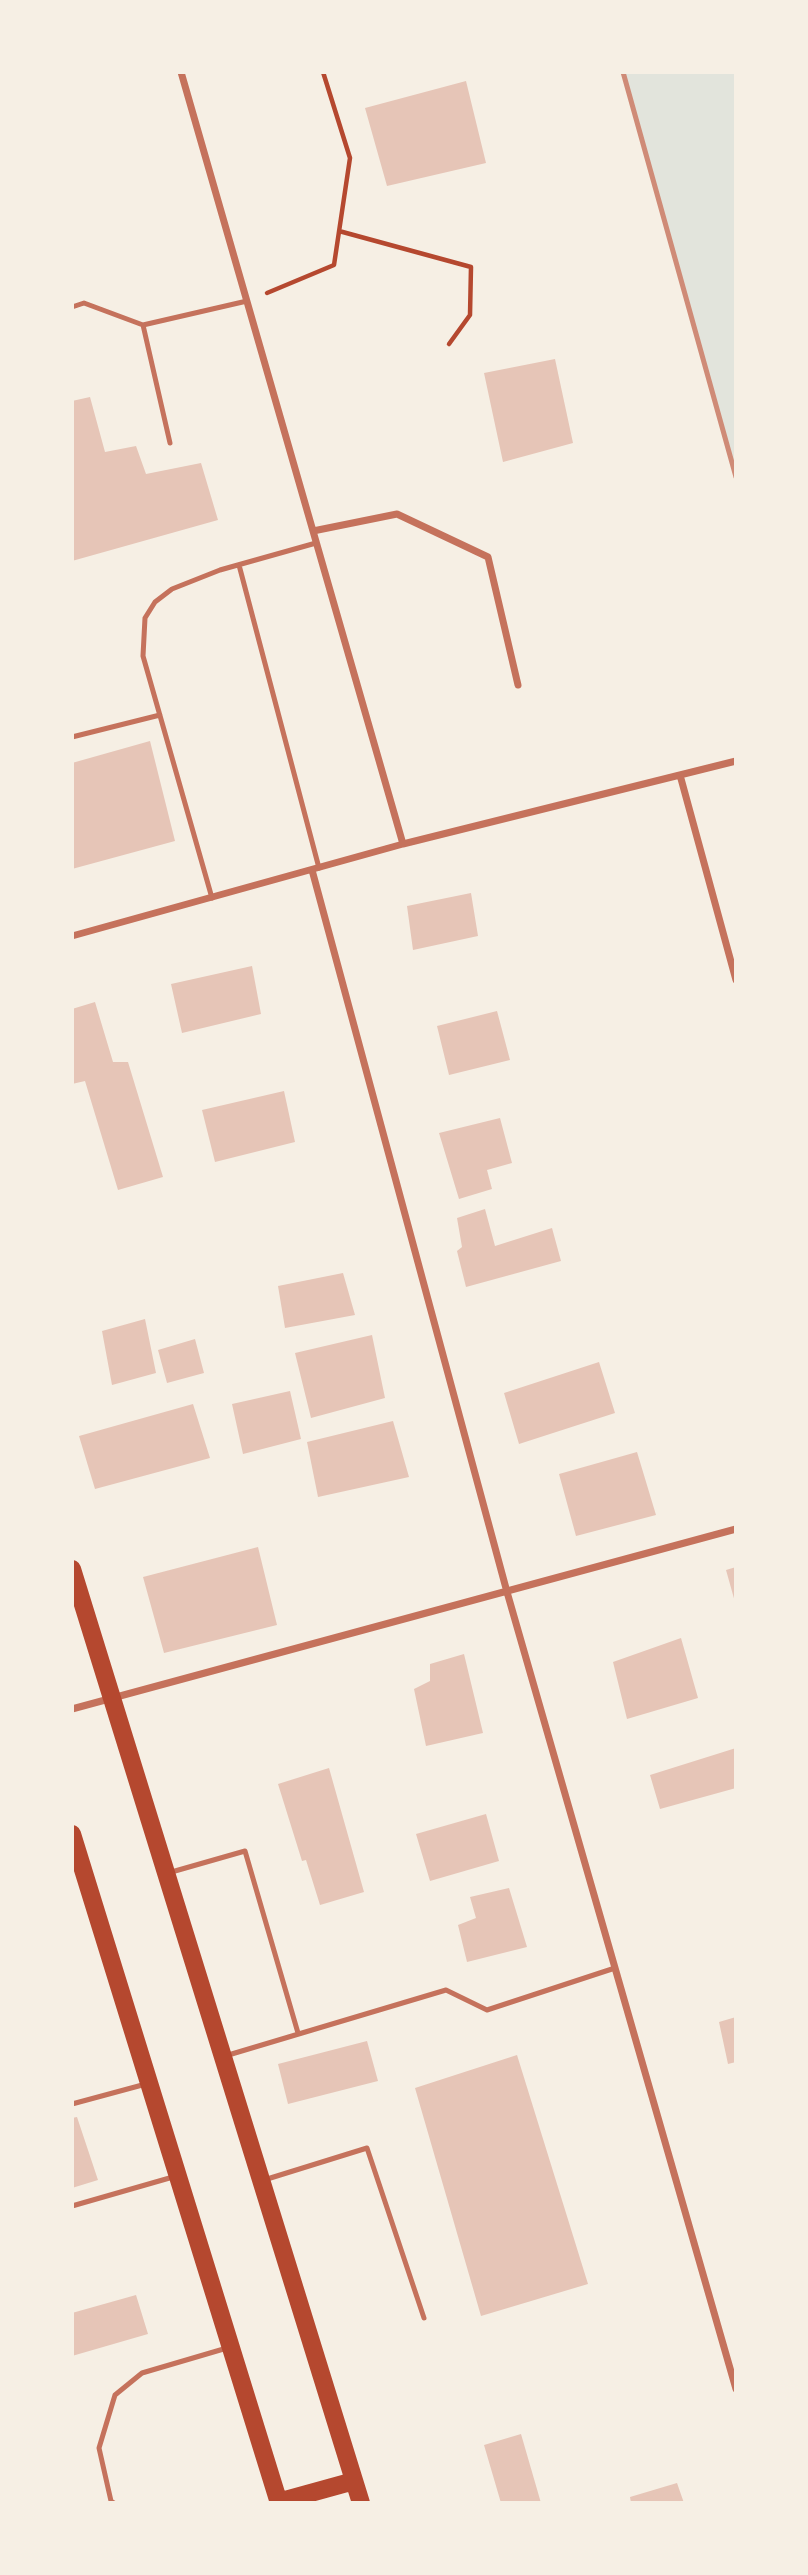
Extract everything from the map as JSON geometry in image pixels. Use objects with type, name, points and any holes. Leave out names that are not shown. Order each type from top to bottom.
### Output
[{"type":"main road","points":[[72,1569],[361,2503]]},
{"type":"main road","points":[[72,1834],[278,2502],[354,2481]]},
{"type":"street","points":[[181,72],[402,844]]},
{"type":"street","points":[[313,531],[397,513],[488,557],[518,685]]},
{"type":"street","points":[[72,936],[402,844],[736,761]]},
{"type":"street","points":[[680,775],[736,979]]},
{"type":"street","points":[[315,869],[508,1592],[736,2389]]},
{"type":"street","points":[[72,1709],[736,1528]]},
{"type":"lane","points":[[72,307],[84,303],[143,325],[247,301]]},
{"type":"lane","points":[[143,325],[170,443]]},
{"type":"lane","points":[[212,898],[143,656],[145,618],[155,602],[172,589],[220,570],[316,543]]},
{"type":"lane","points":[[239,565],[315,869]]},
{"type":"lane","points":[[72,737],[160,715]]},
{"type":"lane","points":[[166,1873],[244,1851],[298,2034]]},
{"type":"lane","points":[[222,2056],[446,1990],[487,2010],[615,1968]]},
{"type":"lane","points":[[72,2104],[149,2084]]},
{"type":"lane","points":[[261,2181],[367,2148],[424,2318]]},
{"type":"lane","points":[[72,2206],[177,2175]]},
{"type":"lane","points":[[114,2503],[111,2501],[99,2448],[115,2395],[142,2373],[230,2347]]},
{"type":"path","points":[[247,301],[334,265],[350,158],[323,72]]},
{"type":"path","points":[[339,231],[471,267],[470,315],[449,344]]},
{"type":"shaded area","points":[[623,72],[736,72],[736,478],[681,278]]},
{"type":"building","points":[[466,81],[486,163],[387,186],[365,108]]},
{"type":"building","points":[[555,359],[573,443],[503,462],[484,373]]},
{"type":"building","points":[[90,397],[105,452],[136,446],[146,474],[201,463],[218,520],[72,561],[72,401]]},
{"type":"building","points":[[150,741],[175,841],[72,869],[72,763]]},
{"type":"building","points":[[471,893],[478,936],[413,950],[407,906]]},
{"type":"building","points":[[252,966],[261,1014],[182,1033],[171,984]]},
{"type":"building","points":[[95,1002],[113,1062],[128,1062],[163,1177],[118,1190],[85,1081],[72,1084],[72,1009]]},
{"type":"building","points":[[497,1011],[510,1060],[449,1075],[437,1026]]},
{"type":"building","points":[[284,1091],[295,1142],[215,1162],[202,1110]]},
{"type":"building","points":[[500,1118],[512,1163],[487,1170],[492,1189],[459,1199],[439,1133]]},
{"type":"building","points":[[485,1209],[495,1246],[552,1228],[561,1261],[466,1287],[457,1251],[462,1247],[457,1218]]},
{"type":"building","points":[[343,1273],[355,1315],[285,1328],[278,1286]]},
{"type":"building","points":[[145,1319],[156,1373],[112,1385],[102,1331]]},
{"type":"building","points":[[372,1335],[385,1398],[311,1418],[295,1353]]},
{"type":"building","points":[[195,1339],[204,1373],[167,1383],[158,1350]]},
{"type":"building","points":[[599,1362],[615,1413],[519,1444],[504,1393]]},
{"type":"building","points":[[290,1391],[301,1439],[243,1454],[232,1404]]},
{"type":"building","points":[[193,1404],[210,1458],[95,1489],[79,1436]]},
{"type":"building","points":[[393,1421],[409,1477],[318,1497],[307,1442]]},
{"type":"building","points":[[637,1452],[656,1515],[576,1536],[559,1474]]},
{"type":"building","points":[[258,1547],[277,1625],[164,1653],[143,1577]]},
{"type":"building","points":[[736,1567],[736,1602],[735,1602],[726,1570]]},
{"type":"building","points":[[681,1638],[698,1698],[627,1719],[613,1662]]},
{"type":"building","points":[[464,1654],[483,1733],[426,1746],[414,1689],[430,1681],[430,1664]]},
{"type":"building","points":[[736,1748],[736,1788],[660,1809],[650,1775]]},
{"type":"building","points":[[329,1768],[364,1892],[320,1905],[306,1860],[302,1861],[278,1784]]},
{"type":"building","points":[[486,1814],[499,1861],[430,1881],[416,1834]]},
{"type":"building","points":[[509,1888],[527,1947],[467,1962],[458,1925],[476,1918],[470,1897]]},
{"type":"building","points":[[736,2017],[736,2062],[728,2064],[719,2022]]},
{"type":"building","points":[[367,2041],[378,2081],[288,2104],[278,2064]]},
{"type":"building","points":[[517,2055],[588,2284],[481,2316],[415,2088]]},
{"type":"building","points":[[77,2117],[98,2180],[72,2188],[72,2118]]},
{"type":"building","points":[[136,2295],[148,2334],[72,2356],[72,2313]]},
{"type":"building","points":[[521,2434],[541,2503],[501,2503],[484,2445]]},
{"type":"building","points":[[677,2483],[684,2503],[631,2503],[630,2497]]},
{"type":"railway","points":[[623,72],[736,477]]}]
